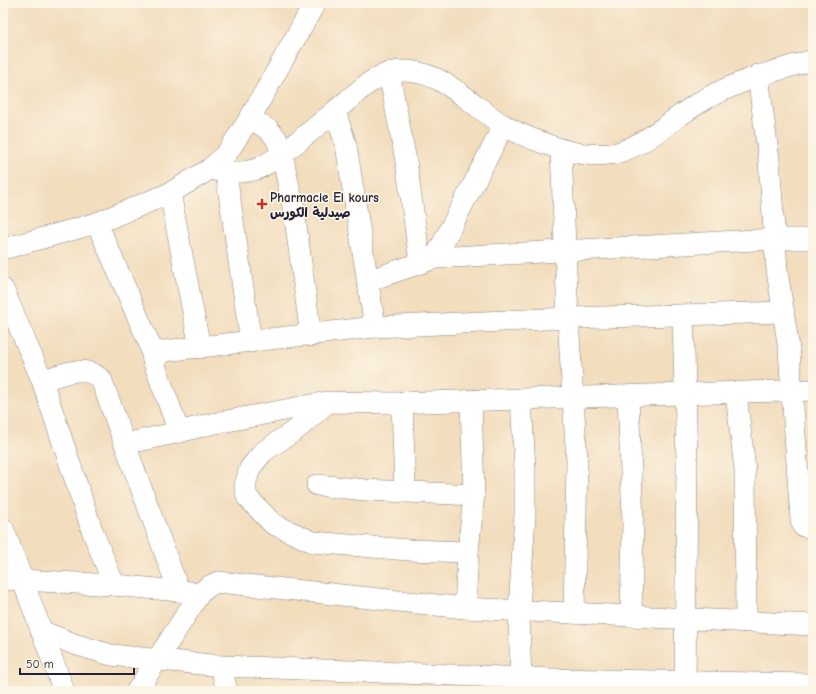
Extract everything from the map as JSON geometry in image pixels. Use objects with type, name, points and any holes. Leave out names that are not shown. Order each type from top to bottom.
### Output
[{"type":"street","points":[[251,342],[218,171],[227,153],[250,118],[315,3]]},
{"type":"street","points":[[3,249],[97,223],[170,193],[218,171],[259,169],[282,154],[368,82],[389,73],[408,71],[420,72],[427,75],[447,84],[504,125],[561,150],[584,154],[610,154],[623,151],[706,98],[758,75],[813,60]]},
{"type":"street","points":[[389,73],[427,260]]},
{"type":"street","points":[[758,75],[769,160],[774,239],[784,312],[792,392],[801,520],[802,526],[813,528]]},
{"type":"street","points":[[335,111],[346,146],[375,327]]},
{"type":"street","points":[[250,118],[269,130],[276,138],[282,154],[294,211],[311,336]]},
{"type":"street","points":[[427,260],[504,125]]},
{"type":"street","points":[[561,150],[568,318],[577,462],[574,613]]},
{"type":"street","points":[[170,193],[200,348]]},
{"type":"street","points":[[97,223],[150,345],[153,360],[179,432]]},
{"type":"street","points":[[367,281],[427,260],[566,250],[774,239],[813,239]]},
{"type":"street","points":[[3,289],[42,380],[92,530],[114,585]]},
{"type":"street","points":[[153,360],[164,352],[311,336],[375,327],[568,318],[784,312]]},
{"type":"street","points":[[683,316],[687,491],[685,686]]},
{"type":"street","points":[[42,380],[80,370],[93,372],[101,379],[179,591]]},
{"type":"street","points":[[125,444],[206,425],[327,402],[402,402],[792,392],[813,390]]},
{"type":"street","points":[[736,393],[745,470],[746,622]]},
{"type":"street","points":[[628,396],[633,522],[631,616]]},
{"type":"street","points":[[521,399],[525,469],[525,514],[519,611],[521,684]]},
{"type":"street","points":[[465,608],[468,552],[474,495],[470,400]]},
{"type":"street","points":[[327,402],[297,429],[263,452],[250,468],[245,485],[247,496],[273,524],[313,542],[393,549],[468,552]]},
{"type":"street","points":[[402,402],[405,492]]},
{"type":"street","points":[[317,485],[405,492],[474,495]]},
{"type":"street","points":[[3,528],[13,579],[42,631],[64,691]]},
{"type":"street","points":[[13,579],[114,585],[200,593]]},
{"type":"street","points":[[142,689],[157,660],[200,593],[209,586],[218,582],[410,604],[465,608],[813,625]]},
{"type":"street","points":[[42,631],[74,644],[111,655],[221,666],[521,684],[685,686],[813,684]]},
{"type":"street","points":[[221,666],[227,691]]},
{"type":"path","points":[[3,685],[5,691]]},
{"type":"place","name":"Pharmacie El kours صيدلية الكورس","points":[[262,204]]}]
